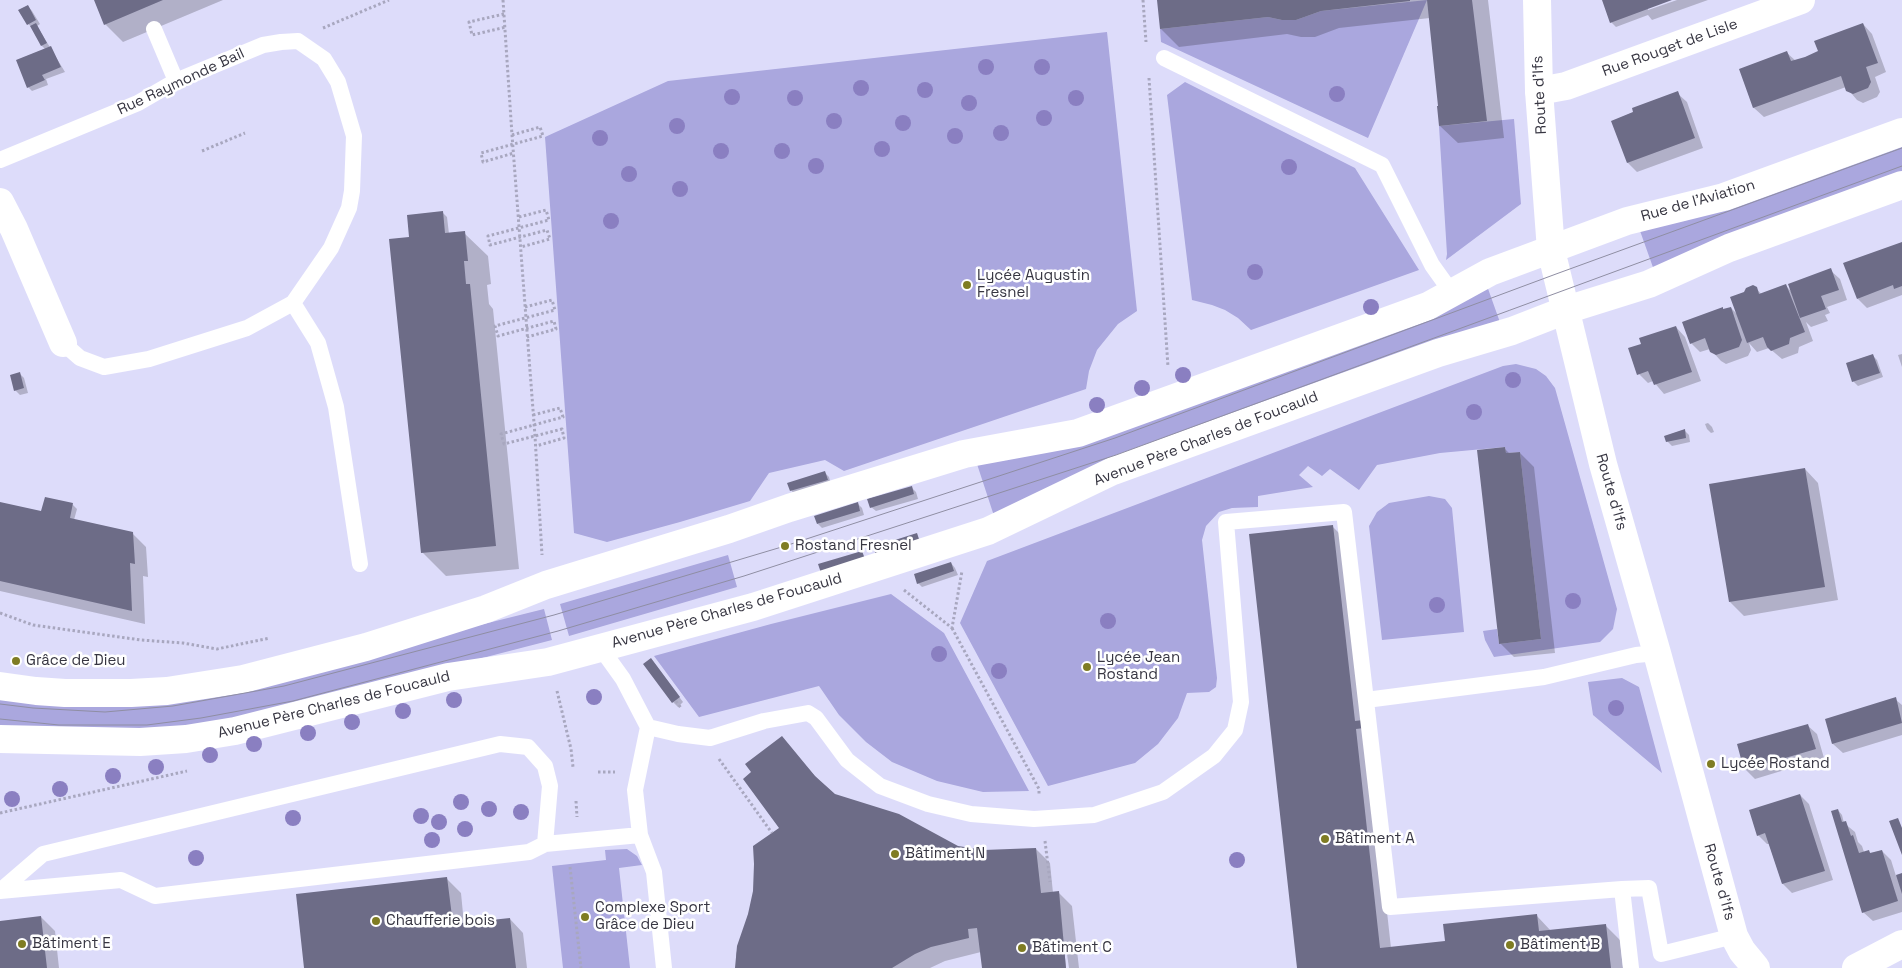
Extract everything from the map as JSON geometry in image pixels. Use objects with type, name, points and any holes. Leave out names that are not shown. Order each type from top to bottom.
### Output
[{"type":"main road","name":"Route d'Ifs","points":[[1537,0],[1539,91],[1550,250],[1603,464],[1734,936],[1742,951],[1756,968]]},
{"type":"main road","name":"Rue Rouget de Lisle","points":[[1539,91],[1566,86],[1801,0]]},
{"type":"main road","name":"Rue de l'Aviation","points":[[1550,250],[1627,221],[1724,197],[1902,132]]},
{"type":"main road","points":[[1566,310],[1649,284],[1729,248],[1902,184]]},
{"type":"main road","name":"Rue Raymonde Bail","points":[[0,202],[14,229],[64,343]]},
{"type":"main road","points":[[0,686],[36,692],[132,693],[167,691],[243,679],[366,647],[486,609],[546,585],[955,457],[1078,433],[1428,306],[1490,272],[1550,250]]},
{"type":"main road","name":"Avenue Père Charles de Foucauld","points":[[0,739],[140,742],[196,738],[235,731],[448,677],[548,662],[753,606],[988,531],[1113,471],[1438,353],[1512,331],[1566,310]]},
{"type":"main road","points":[[1856,968],[1902,944]]},
{"type":"lane","points":[[154,29],[176,81]]},
{"type":"lane","name":"Rue Raymonde Bail","points":[[0,160],[138,103],[176,81],[262,45],[298,41],[324,59],[338,82],[354,136],[352,191],[349,208],[331,248],[293,303],[247,328],[149,358],[113,365],[104,366],[80,358],[64,343]]},
{"type":"lane","points":[[1164,58],[1382,165],[1432,265],[1452,293]]},
{"type":"lane","points":[[293,303],[318,343],[336,407],[360,564]]},
{"type":"lane","points":[[648,727],[678,734],[710,738],[764,721],[808,713],[816,718],[847,760],[880,786],[928,804],[971,814],[1042,819],[1094,815],[1163,792],[1214,756],[1235,730],[1241,702],[1226,522],[1344,512],[1390,907],[1649,888],[1661,954],[1734,936]]},
{"type":"lane","points":[[600,647],[623,679],[648,727],[636,790],[640,835],[654,872],[664,968]]},
{"type":"lane","points":[[1366,700],[1544,677],[1636,655],[1657,653]]},
{"type":"lane","points":[[0,891],[43,854],[500,744],[528,747],[545,766],[550,786],[545,844]]},
{"type":"lane","points":[[0,891],[121,880],[155,896],[465,868],[529,852],[545,844],[640,835]]},
{"type":"lane","points":[[1622,889],[1631,968]]},
{"type":"path","points":[[317,30],[389,0]]},
{"type":"path","points":[[503,0],[534,415],[542,558]]},
{"type":"path","points":[[1143,0],[1146,49]]},
{"type":"path","points":[[504,14],[469,22],[472,35],[506,27]]},
{"type":"path","points":[[1148,68],[1168,367]]},
{"type":"path","points":[[512,135],[540,127],[543,136],[481,153],[483,162],[514,153]]},
{"type":"path","points":[[202,151],[245,133]]},
{"type":"path","points":[[519,217],[546,210],[548,220],[488,236],[490,245],[548,230],[550,239],[521,247]]},
{"type":"path","points":[[525,307],[552,300],[555,310],[495,326],[498,336],[554,321],[556,329],[527,337]]},
{"type":"path","points":[[534,415],[560,408],[562,417],[501,434],[504,444],[562,429],[564,438],[536,446]]},
{"type":"path","points":[[952,628],[963,564]]},
{"type":"path","points":[[897,585],[952,628],[1038,789],[1050,882]]},
{"type":"path","points":[[0,613],[33,625],[141,640],[183,643],[217,649]]},
{"type":"path","points":[[555,685],[571,749],[573,768]]},
{"type":"path","points":[[0,812],[186,772],[193,768]]},
{"type":"path","points":[[743,792],[772,833]]},
{"type":"path","points":[[575,797],[578,827]]},
{"type":"path","points":[[568,842],[581,968]]},
{"type":"shaded area","points":[[1427,0],[1368,138],[1161,42],[1160,29],[1268,17],[1296,20],[1321,11]]},
{"type":"shaded area","points":[[1107,32],[1137,311],[1118,324],[1097,350],[1089,371],[1086,389],[844,471],[825,460],[769,473],[750,501],[680,522],[607,542],[574,533],[545,137],[668,81]]},
{"type":"shaded area","points":[[1185,82],[1355,168],[1419,270],[1251,330],[1238,318],[1225,310],[1192,300],[1167,95]]},
{"type":"shaded area","points":[[1514,119],[1521,204],[1446,260],[1439,126]]},
{"type":"shaded area","points":[[1902,140],[1902,175],[1655,273],[1639,228]]},
{"type":"shaded area","points":[[1486,283],[1502,328],[996,522],[976,461]]},
{"type":"shaded area","points":[[1516,364],[1536,369],[1546,376],[1555,388],[1617,609],[1613,629],[1600,642],[1494,657],[1485,640],[1483,631],[1497,629],[1499,644],[1541,639],[1520,452],[1506,453],[1505,447],[1440,453],[1377,465],[1359,490],[1330,469],[1322,476],[1308,466],[1299,475],[1313,487],[1258,496],[1258,507],[1232,508],[1219,512],[1206,526],[1202,540],[1217,678],[1216,687],[1209,692],[1187,693],[1178,718],[1158,744],[1135,763],[1048,786],[960,623],[987,561],[1503,366]]},
{"type":"shaded area","points":[[1429,496],[1445,499],[1452,508],[1464,632],[1382,640],[1369,526],[1377,512],[1389,503]]},
{"type":"shaded area","points":[[728,555],[737,587],[569,636],[560,604]]},
{"type":"shaded area","points":[[891,594],[944,633],[1029,791],[983,792],[937,781],[892,762],[866,742],[839,715],[819,686],[699,717],[654,656],[771,624]]},
{"type":"shaded area","points":[[544,609],[552,640],[254,717],[164,733],[0,731],[0,692],[223,689]]},
{"type":"shaded area","points":[[1622,678],[1639,687],[1662,773],[1593,715],[1588,682]]},
{"type":"shaded area","name":"Complexe Sport Grâce de Dieu","points":[[627,849],[637,856],[642,865],[619,868],[630,968],[563,968],[552,866],[606,860],[605,850]]},
{"type":"building","points":[[94,0],[163,0],[104,25]]},
{"type":"building","points":[[1157,0],[1410,1],[1321,11],[1296,20],[1268,17],[1160,29]]},
{"type":"building","points":[[1427,0],[1472,0],[1487,121],[1439,126]]},
{"type":"building","points":[[1602,0],[1672,0],[1610,23]]},
{"type":"building","points":[[28,5],[36,20],[27,25],[18,10]]},
{"type":"building","points":[[36,23],[47,43],[41,46],[30,26]]},
{"type":"building","points":[[1863,23],[1878,63],[1866,67],[1871,82],[1868,88],[1853,94],[1846,91],[1841,76],[1753,108],[1739,69],[1787,51],[1791,61],[1805,57],[1818,51],[1814,41]]},
{"type":"building","points":[[51,46],[61,67],[42,75],[45,80],[27,88],[16,60]]},
{"type":"building","points":[[1678,91],[1695,138],[1627,163],[1611,121],[1633,112],[1632,108]]},
{"type":"building","points":[[443,211],[445,233],[465,231],[468,261],[464,261],[466,284],[470,284],[496,546],[421,553],[389,239],[409,237],[407,215]]},
{"type":"building","points":[[1902,242],[1902,286],[1894,289],[1893,285],[1857,299],[1843,263]]},
{"type":"building","points":[[1831,268],[1839,290],[1821,296],[1826,309],[1800,318],[1788,284]]},
{"type":"building","points":[[1786,284],[1805,332],[1790,338],[1789,344],[1771,351],[1763,337],[1747,343],[1730,297],[1744,292],[1746,288],[1753,285],[1757,287],[1759,294]]},
{"type":"building","points":[[1723,307],[1723,309],[1731,307],[1742,340],[1739,347],[1716,355],[1710,352],[1705,338],[1690,344],[1682,322]]},
{"type":"building","points":[[1676,326],[1692,372],[1654,385],[1648,371],[1637,375],[1628,348],[1641,344],[1639,338]]},
{"type":"building","points":[[1873,354],[1880,373],[1852,382],[1846,363]]},
{"type":"building","points":[[20,372],[24,388],[14,391],[10,375]]},
{"type":"building","points":[[1685,429],[1686,438],[1666,442],[1664,436]]},
{"type":"building","points":[[1505,447],[1506,453],[1520,452],[1541,639],[1499,644],[1477,450]]},
{"type":"building","points":[[1805,468],[1825,587],[1729,602],[1709,484]]},
{"type":"building","points":[[825,471],[828,480],[790,491],[787,483]]},
{"type":"building","points":[[912,486],[914,494],[870,508],[867,499]]},
{"type":"building","points":[[45,497],[73,503],[70,518],[133,532],[135,564],[130,563],[132,611],[0,581],[0,502],[41,511]]},
{"type":"building","points":[[858,502],[860,511],[817,524],[814,516]]},
{"type":"building","name":"Bâtiment A","points":[[1333,525],[1355,721],[1363,720],[1364,728],[1356,729],[1380,948],[1445,941],[1443,924],[1537,914],[1539,931],[1606,924],[1611,968],[1297,968],[1249,534]]},
{"type":"building","points":[[917,533],[920,542],[876,555],[873,547]]},
{"type":"building","points":[[862,551],[865,559],[821,573],[818,564]]},
{"type":"building","points":[[951,562],[954,571],[917,584],[914,574]]},
{"type":"building","points":[[651,658],[680,697],[672,703],[643,664]]},
{"type":"building","points":[[1896,697],[1902,723],[1832,744],[1825,719]]},
{"type":"building","points":[[1808,724],[1816,749],[1744,770],[1737,744]]},
{"type":"building","name":"Bâtiment N","points":[[782,736],[815,776],[835,794],[899,814],[958,846],[984,850],[1036,848],[1041,893],[1059,891],[1066,968],[982,968],[977,928],[968,929],[969,938],[931,947],[892,968],[735,968],[737,946],[748,914],[753,891],[753,846],[779,828],[743,779],[751,772],[745,764]]},
{"type":"building","points":[[1800,794],[1825,871],[1782,884],[1765,833],[1757,836],[1749,810]]},
{"type":"building","points":[[1838,809],[1842,822],[1846,821],[1851,836],[1853,835],[1859,853],[1869,850],[1870,853],[1882,850],[1898,901],[1862,913],[1831,811]]},
{"type":"building","points":[[1898,818],[1902,828],[1902,855],[1889,821]]},
{"type":"building","points":[[1902,873],[1902,894],[1896,875]]},
{"type":"building","name":"Chaufferie bois","points":[[447,877],[453,924],[510,918],[516,968],[304,968],[296,894]]},
{"type":"building","name":"Bâtiment E","points":[[41,916],[47,968],[0,968],[0,921]]},
{"type":"tram line","points":[[0,704],[105,712],[173,706],[284,686],[554,615],[785,546],[1115,438],[1902,148]]},
{"type":"tram line","points":[[0,719],[59,725],[147,725],[201,718],[293,701],[558,631],[744,576],[1116,455],[1902,166]]},
{"type":"place","name":"Lycée Augustin Fresnel","points":[[967,285]]},
{"type":"place","name":"Rostand Fresnel","points":[[785,546]]},
{"type":"place","name":"Grâce de Dieu","points":[[16,661]]},
{"type":"place","name":"Lycée Jean Rostand","points":[[1087,667]]},
{"type":"place","name":"Lycée Rostand","points":[[1711,764]]},
{"type":"place","name":"Bâtiment A","points":[[1325,839]]},
{"type":"place","name":"Bâtiment N","points":[[895,854]]},
{"type":"place","name":"Complexe Sport Grâce de Dieu","points":[[585,917]]},
{"type":"place","name":"Chaufferie bois","points":[[376,921]]},
{"type":"place","name":"Bâtiment E","points":[[22,944]]},
{"type":"place","name":"Bâtiment B","points":[[1510,945]]},
{"type":"place","name":"Bâtiment C","points":[[1022,948]]}]
